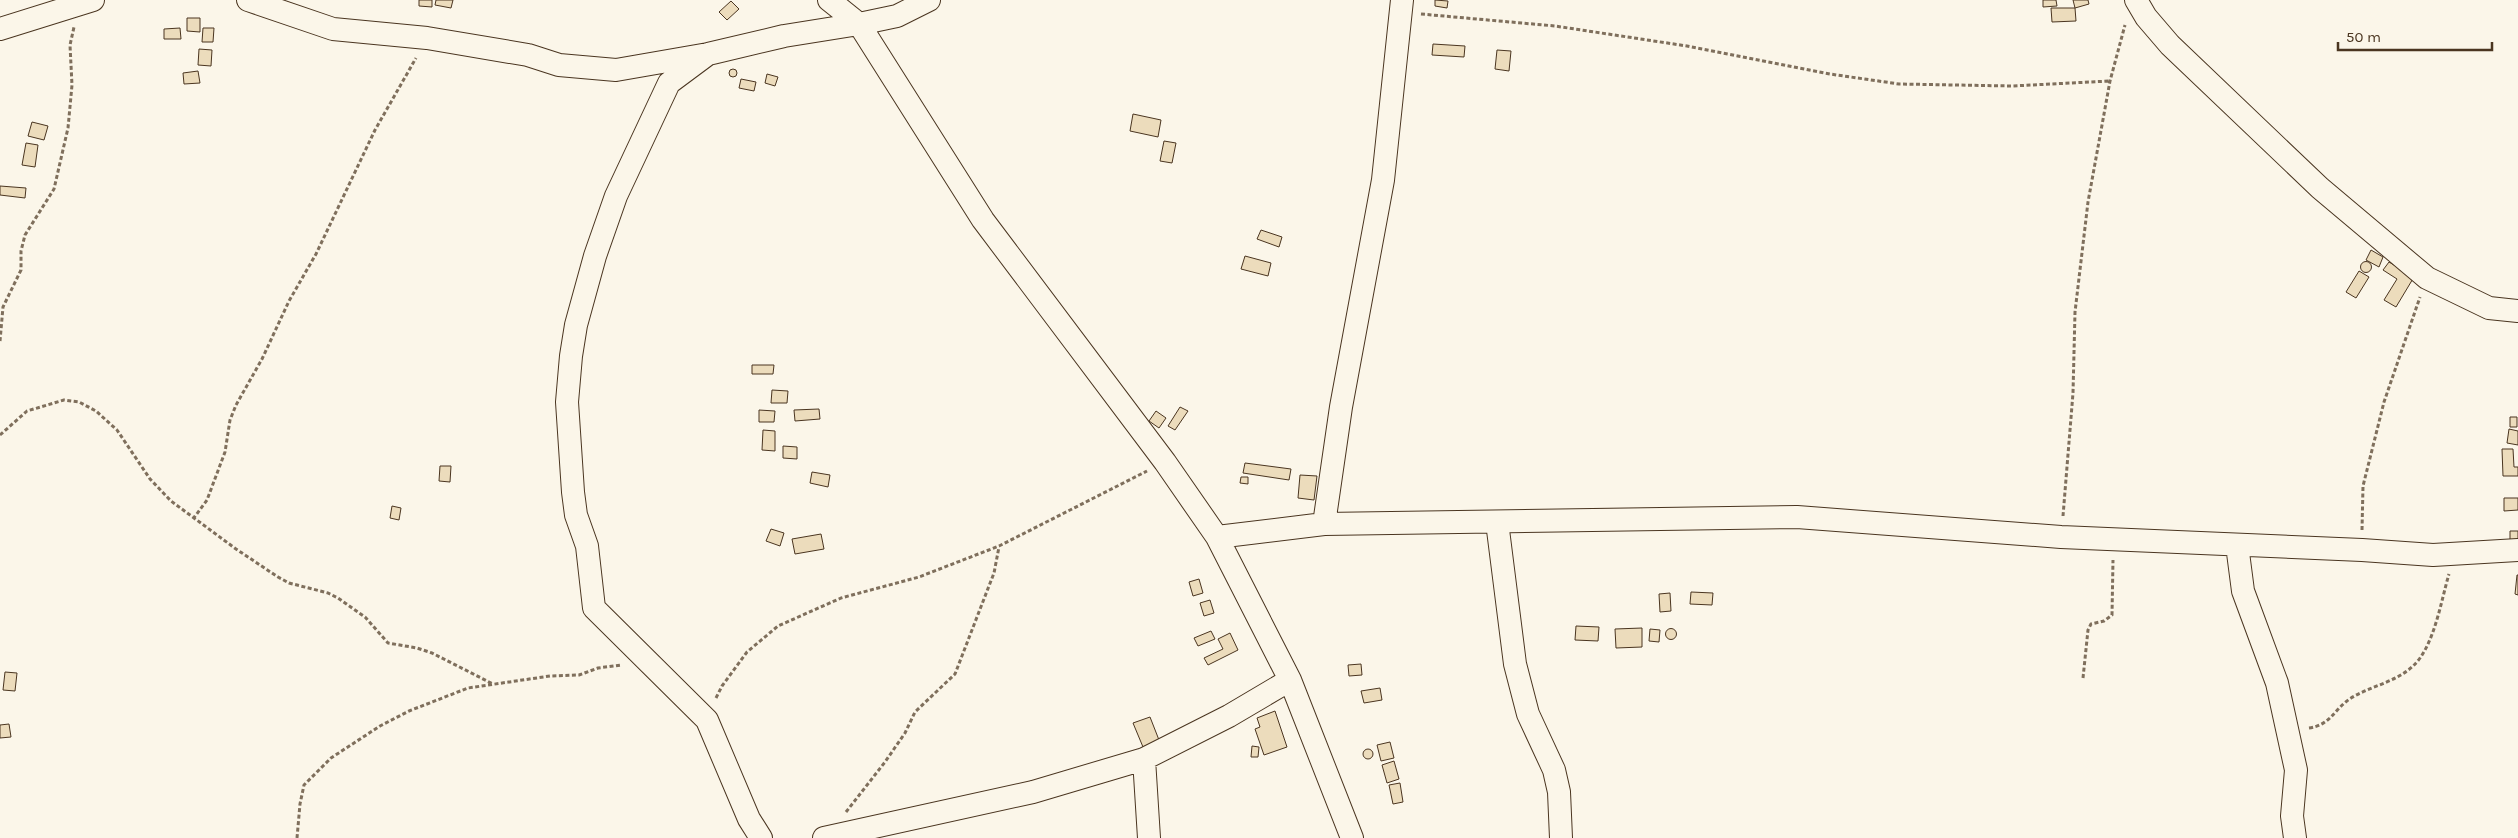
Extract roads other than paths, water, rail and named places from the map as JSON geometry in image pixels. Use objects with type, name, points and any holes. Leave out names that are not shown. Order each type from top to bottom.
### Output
[{"type":"street","points":[[248,0],[332,29],[427,38],[528,56],[559,65],[592,69],[641,67],[784,36],[859,24],[897,16],[929,0]]},
{"type":"street","points":[[829,0],[859,24],[983,220],[1165,462],[1217,537],[1290,680],[1352,838]]},
{"type":"street","points":[[0,29],[86,2]]},
{"type":"street","points":[[1324,524],[1341,407],[1383,180],[1401,6]]},
{"type":"street","points":[[2132,8],[2146,17],[2170,45],[2320,188],[2427,278],[2489,308],[2518,311]]},
{"type":"street","points":[[708,54],[669,83],[616,196],[594,256],[576,325],[570,366],[567,402],[573,492],[576,515],[587,546],[594,608],[707,720],[749,819],[761,838]]},
{"type":"street","points":[[1217,537],[1324,524],[1797,517],[2061,537],[2362,550],[2433,556],[2518,550]]},
{"type":"street","points":[[1497,522],[1515,664],[1528,714],[1554,770],[1559,792],[1562,838]]},
{"type":"street","points":[[2237,545],[2243,590],[2277,683],[2296,770],[2292,816],[2295,838]]},
{"type":"street","points":[[825,838],[1033,792],[1144,759],[1229,716],[1290,680]]},
{"type":"street","points":[[1144,759],[1149,838]]}]
